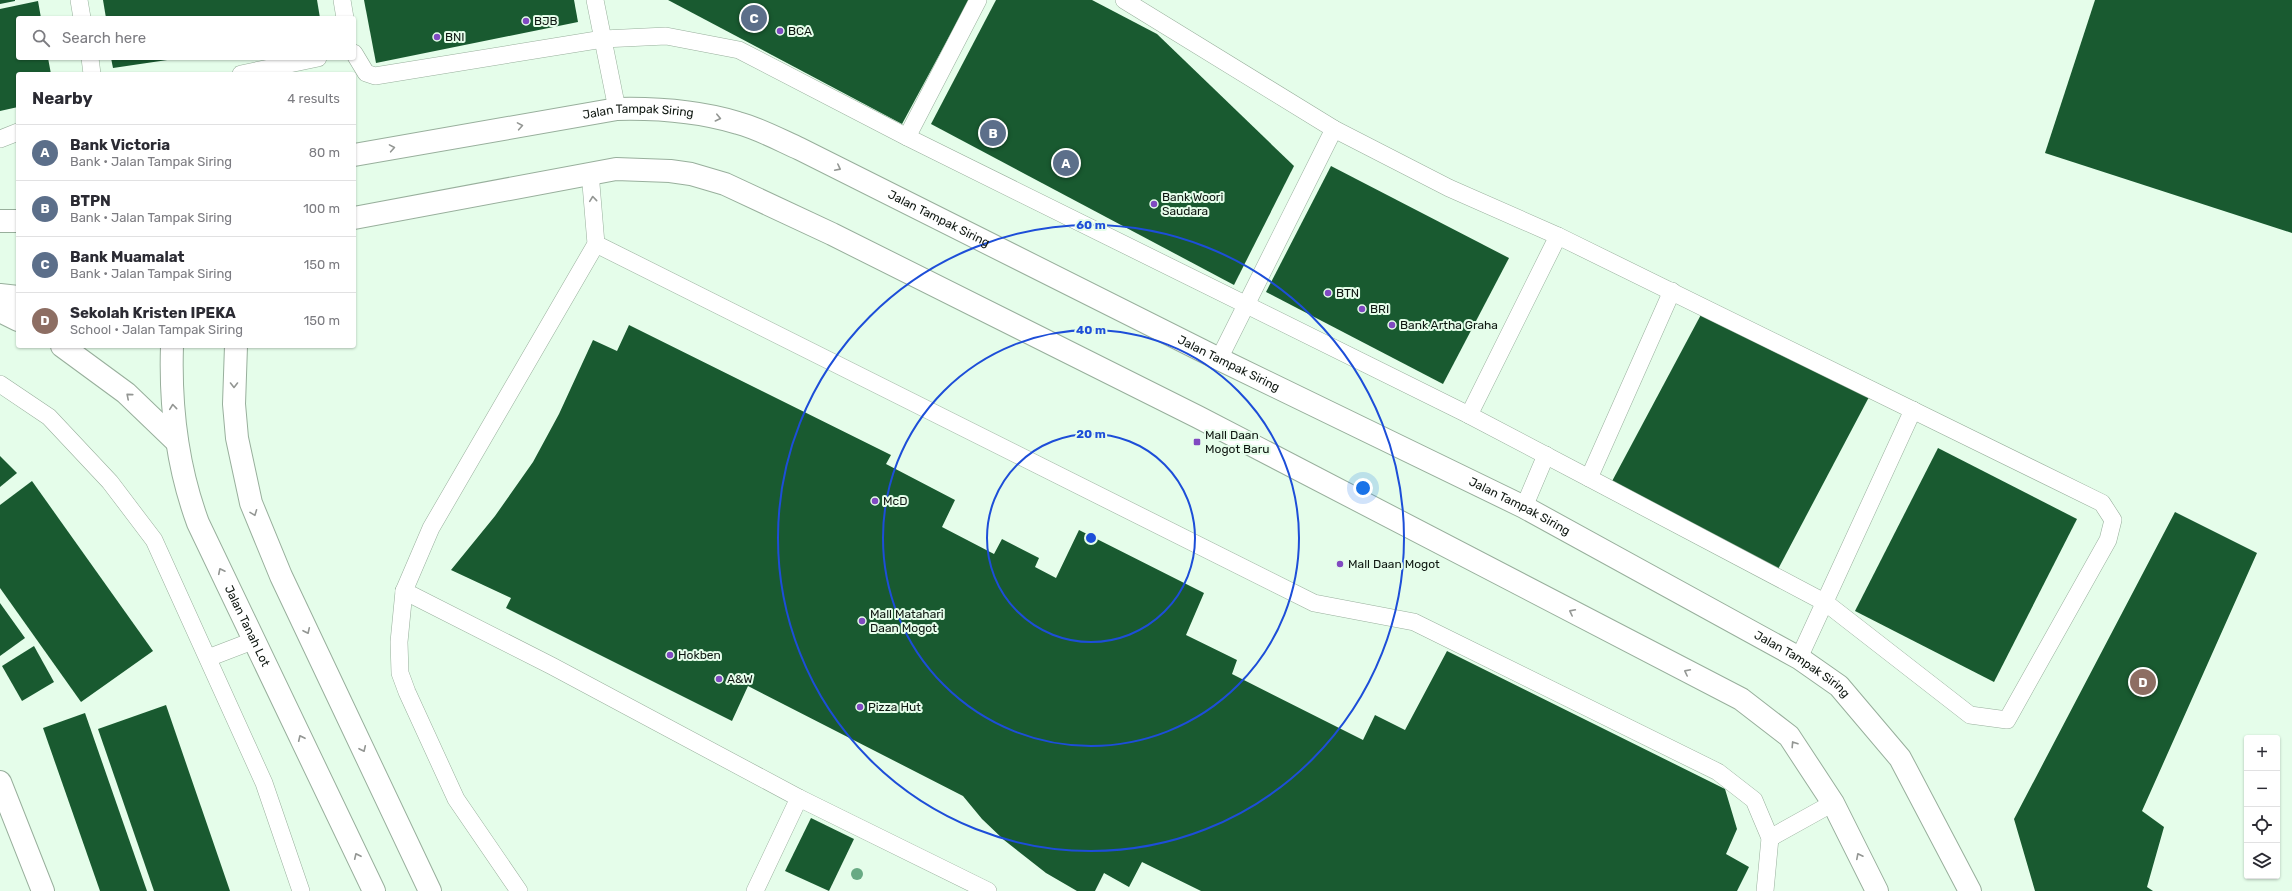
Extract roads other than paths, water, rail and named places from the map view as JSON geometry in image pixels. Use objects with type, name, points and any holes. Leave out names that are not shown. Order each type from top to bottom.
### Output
[{"type":"main road","name":"Jalan Tampak Siring","points":[[356,155],[617,109],[686,111],[740,123],[769,135],[1220,359],[1524,507],[1799,658],[1839,686],[1900,758],[1970,891]]},
{"type":"main road","points":[[356,218],[590,172],[616,169],[670,171],[725,184],[832,234],[1191,413],[1741,699],[1789,736],[1832,803],[1876,891]]},
{"type":"main road","points":[[0,221],[16,221]]},
{"type":"main road","points":[[0,295],[16,297]]},
{"type":"main road","points":[[0,311],[16,319]]},
{"type":"main road","points":[[65,348],[126,393],[177,442]]},
{"type":"main road","name":"Jalan Tanah Lot","points":[[172,348],[172,401],[177,442],[189,499],[198,523],[374,891]]},
{"type":"main road","points":[[236,348],[234,404],[242,469],[251,503],[281,576],[430,891]]},
{"type":"main road","points":[[0,782],[43,891]]},
{"type":"lane","points":[[79,0],[82,16]]},
{"type":"lane","points":[[342,0],[346,16]]},
{"type":"lane","points":[[595,0],[617,109]]},
{"type":"lane","points":[[907,137],[978,0]]},
{"type":"lane","points":[[356,57],[366,73],[375,76],[603,39],[666,36],[739,50],[907,137],[1246,304],[1546,455],[1826,603],[1970,715],[2007,720],[2108,540],[2113,520],[2102,503],[1672,291],[1558,236],[1450,188],[1334,129],[1124,0]]},
{"type":"lane","points":[[90,60],[92,72]]},
{"type":"lane","points":[[251,72],[308,60]]},
{"type":"lane","points":[[1220,359],[1334,129]]},
{"type":"lane","points":[[0,139],[16,133]]},
{"type":"lane","points":[[519,891],[456,799],[407,692],[400,673],[399,642],[404,590],[431,528],[596,244],[590,172]]},
{"type":"lane","points":[[1469,415],[1558,236]]},
{"type":"lane","points":[[596,244],[1314,603],[1414,622],[1718,772],[1754,800],[1770,838],[1766,891]]},
{"type":"lane","points":[[1589,478],[1672,291]]},
{"type":"lane","points":[[0,384],[49,417],[110,482],[154,540],[264,783],[301,891]]},
{"type":"lane","points":[[1799,658],[1810,632],[1826,603],[1913,410]]},
{"type":"lane","points":[[1524,507],[1546,455]]},
{"type":"lane","points":[[404,590],[559,670],[799,798],[988,891]]},
{"type":"lane","points":[[208,658],[255,640]]},
{"type":"lane","points":[[755,891],[799,798]]},
{"type":"lane","points":[[1770,838],[1832,803]]},
{"type":"place","name":"Bank Muamalat","points":[[754,18]]},
{"type":"place","name":"BJB","points":[[526,21]]},
{"type":"place","name":"BCA","points":[[780,31]]},
{"type":"place","name":"BNI","points":[[437,37]]},
{"type":"place","name":"BTPN","points":[[993,133]]},
{"type":"place","name":"Bank Victoria","points":[[1066,163]]},
{"type":"place","name":"Bank Woori Saudara","points":[[1154,204]]},
{"type":"place","name":"BTN","points":[[1328,293]]},
{"type":"place","name":"BRI","points":[[1362,309]]},
{"type":"place","name":"Bank Artha Graha","points":[[1392,325]]},
{"type":"place","name":"Mall Daan Mogot Baru","points":[[1197,442]]},
{"type":"place","name":"McD","points":[[875,501]]},
{"type":"place","name":"Mall Daan Mogot","points":[[1340,564]]},
{"type":"place","name":"Mall Matahari Daan Mogot","points":[[862,621]]},
{"type":"place","name":"Hokben","points":[[670,655]]},
{"type":"place","name":"A&W","points":[[719,679]]},
{"type":"place","name":"Sekolah Kristen IPEKA","points":[[2143,682]]},
{"type":"place","name":"Pizza Hut","points":[[860,707]]}]
